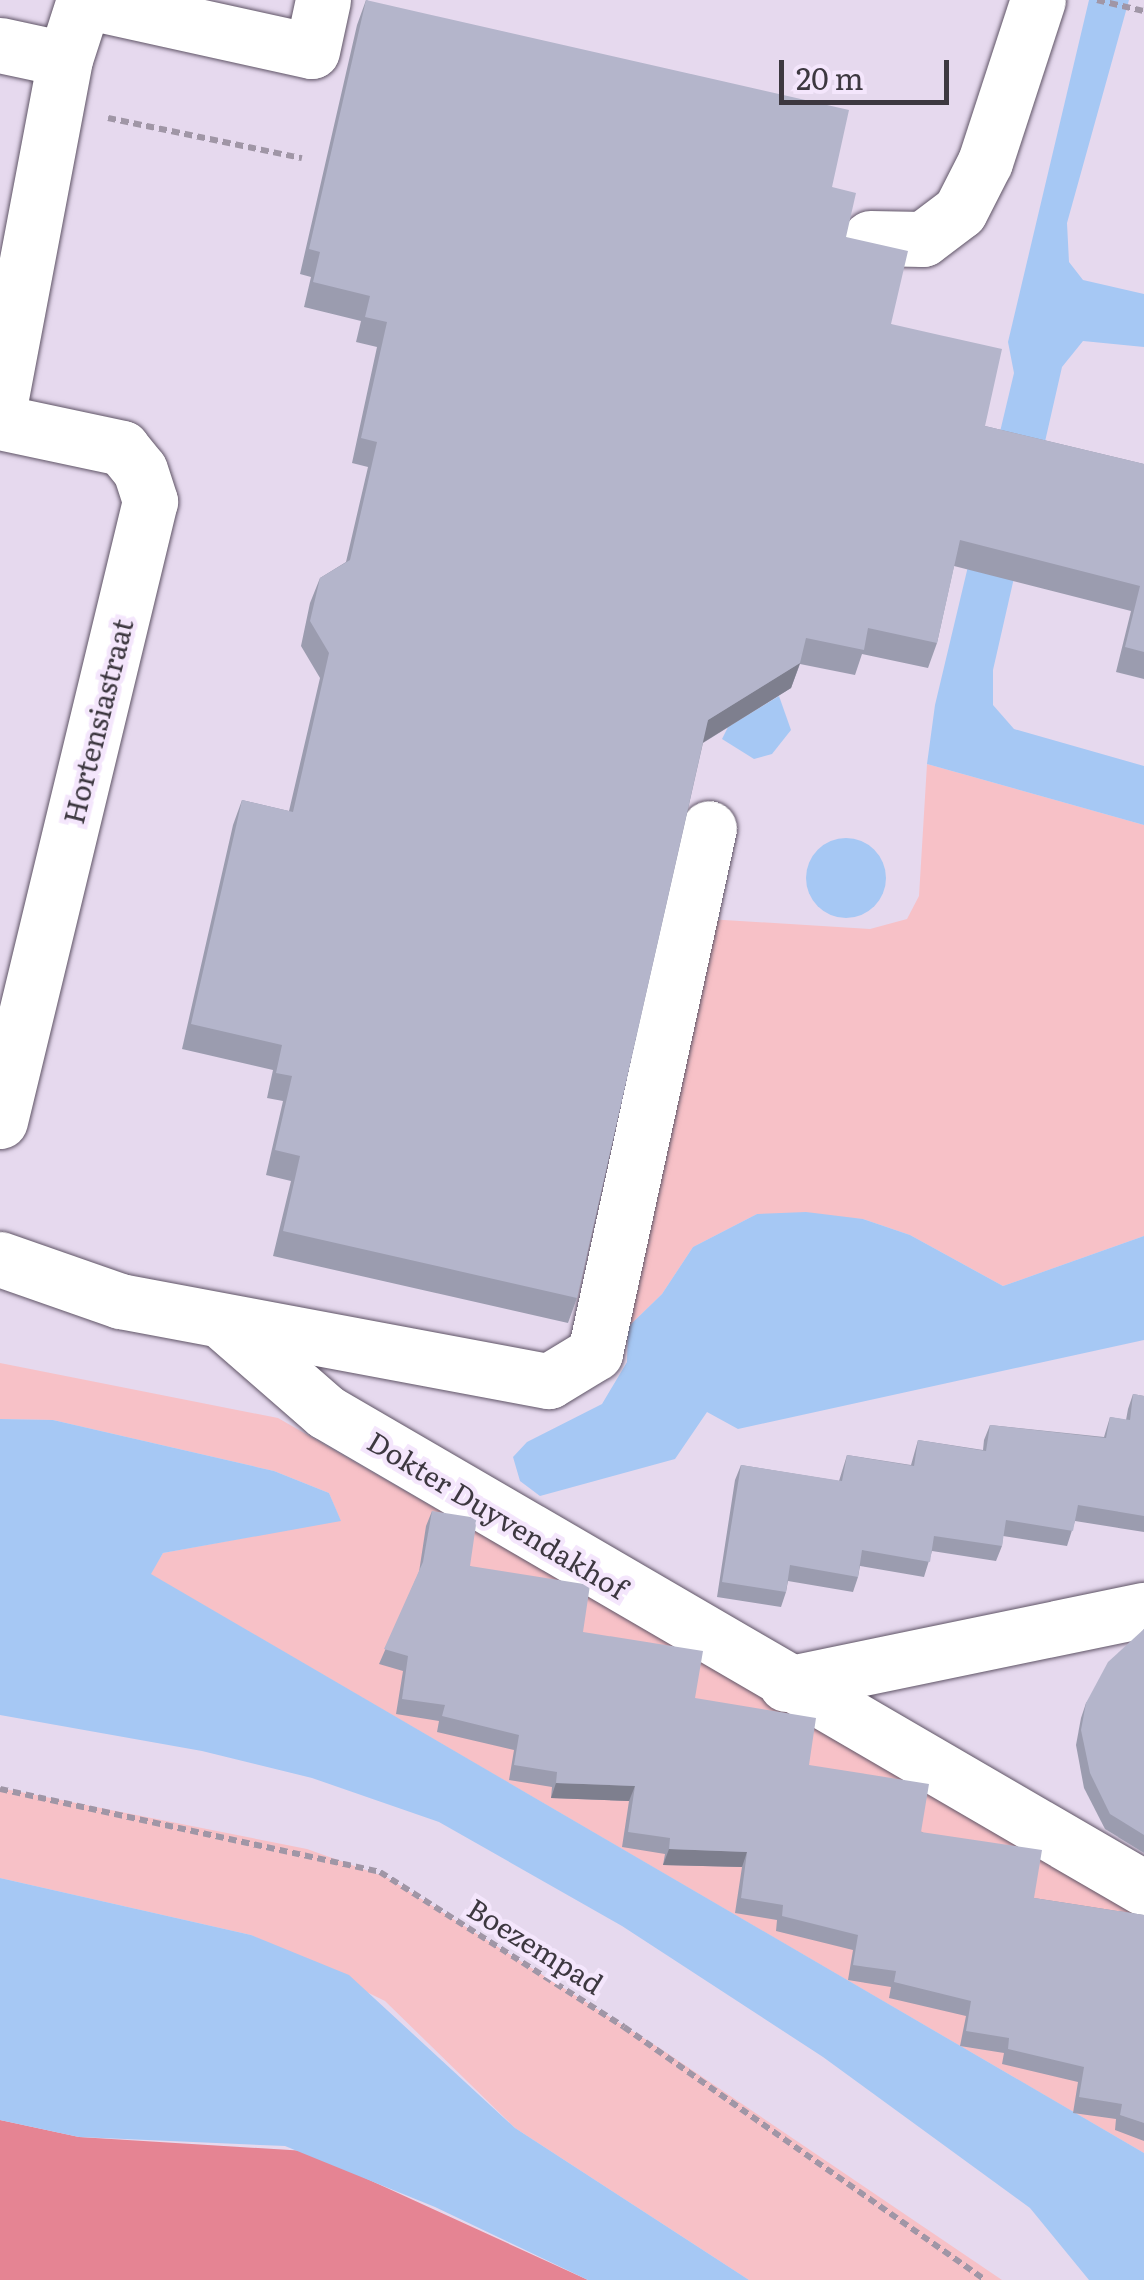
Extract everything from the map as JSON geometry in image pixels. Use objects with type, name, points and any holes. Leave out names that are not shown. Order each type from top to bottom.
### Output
[{"type":"street","points":[[0,403],[63,84],[84,0],[318,26]]},
{"type":"street","points":[[870,238],[923,238],[960,210],[985,162],[1038,0]]},
{"type":"street","points":[[0,45],[63,84]]},
{"type":"street","name":"Hortensiastraat","points":[[0,422],[122,448],[140,470],[150,501],[0,1122]]},
{"type":"street","points":[[0,1259],[120,1301],[225,1324],[549,1381],[595,1353],[709,828]]},
{"type":"street","name":"Dokter Duyvendakhof","points":[[225,1324],[326,1412],[786,1684],[1144,1888]]},
{"type":"street","points":[[786,1684],[1144,1610]]},
{"type":"path","points":[[1097,0],[1144,11]]},
{"type":"path","points":[[63,84],[302,158]]},
{"type":"path","name":"Boezempad","points":[[0,1789],[380,1872],[624,2027],[986,2280]]},
{"type":"shaded area","points":[[927,764],[1144,825],[1144,1236],[1003,1286],[910,1235],[863,1219],[757,1214],[693,1247],[662,1294],[628,1327],[708,919],[870,929],[907,919],[919,896]]},
{"type":"shaded area","points":[[0,1363],[278,1418],[1144,1915],[1144,2153],[150,1574],[163,1553],[340,1520],[329,1493],[274,1471],[53,1420],[0,1419]]},
{"type":"shaded area","points":[[0,1788],[307,1849],[388,1878],[661,2049],[1002,2280],[749,2280],[515,2128],[385,2001],[251,1935],[0,1878]]},
{"type":"shaded area","points":[[0,2120],[79,2137],[306,2151],[588,2280],[0,2280]]},
{"type":"water","points":[[1089,0],[1129,0],[1067,223],[1069,262],[1083,280],[1144,294],[1144,347],[1083,341],[1062,367],[993,670],[993,705],[1014,729],[1144,766],[1144,825],[927,764],[935,705],[1014,373],[1008,342]]},
{"type":"water","points":[[779,696],[791,730],[772,754],[754,759],[722,739],[728,727]]},
{"type":"water","points":[[838,838],[854,838],[875,849],[886,878],[875,907],[854,918],[838,918],[824,912],[812,900],[806,886],[806,870],[812,856],[824,844]]},
{"type":"water","points":[[806,1212],[863,1219],[910,1235],[1003,1286],[1144,1236],[1144,1340],[738,1429],[707,1412],[675,1459],[540,1496],[520,1481],[513,1457],[527,1442],[602,1404],[627,1362],[628,1327],[662,1294],[693,1247],[757,1214]]},
{"type":"water","points":[[0,1419],[53,1420],[274,1471],[329,1493],[341,1521],[163,1553],[151,1574],[1144,2153],[1144,2280],[1089,2280],[1030,2208],[823,2057],[622,1926],[439,1822],[312,1778],[202,1751],[0,1715]]},
{"type":"water","points":[[0,1878],[251,1935],[349,1975],[515,2128],[749,2280],[588,2280],[435,2207],[285,2146],[79,2137],[0,2120]]},
{"type":"building","points":[[366,0],[849,110],[832,187],[856,193],[846,237],[908,251],[891,324],[1002,349],[985,426],[1144,464],[1144,652],[1125,647],[1140,586],[960,540],[937,643],[868,628],[864,650],[806,638],[800,663],[708,720],[577,1298],[283,1231],[300,1156],[275,1150],[292,1076],[276,1073],[282,1045],[191,1024],[242,800],[293,812],[329,653],[310,621],[320,578],[350,560],[377,442],[361,438],[387,322],[365,317],[370,296],[313,282],[320,252],[309,249]]},
{"type":"building","points":[[1133,1394],[1144,1396],[1144,1516],[1078,1505],[1073,1531],[1006,1520],[1002,1546],[934,1536],[930,1562],[862,1550],[858,1577],[790,1565],[786,1592],[722,1582],[741,1465],[842,1481],[847,1455],[914,1466],[918,1440],[986,1451],[990,1425],[1106,1438],[1110,1417],[1130,1420]]},
{"type":"building","points":[[432,1511],[477,1518],[470,1566],[590,1585],[583,1632],[703,1651],[695,1698],[816,1718],[809,1765],[929,1784],[921,1832],[1042,1850],[1034,1898],[1144,1915],[1144,2123],[1120,2115],[1122,2104],[1079,2097],[1084,2067],[1008,2049],[1009,2038],[966,2031],[971,2001],[894,1982],[896,1971],[853,1965],[858,1935],[782,1916],[783,1905],[741,1898],[747,1852],[669,1849],[670,1838],[628,1832],[635,1786],[556,1783],[557,1772],[514,1765],[519,1735],[442,1716],[445,1705],[402,1699],[408,1656],[384,1649],[423,1562]]},
{"type":"building","points":[[1144,1629],[1144,1835],[1110,1814],[1090,1773],[1081,1730],[1086,1703],[1108,1662]]}]
